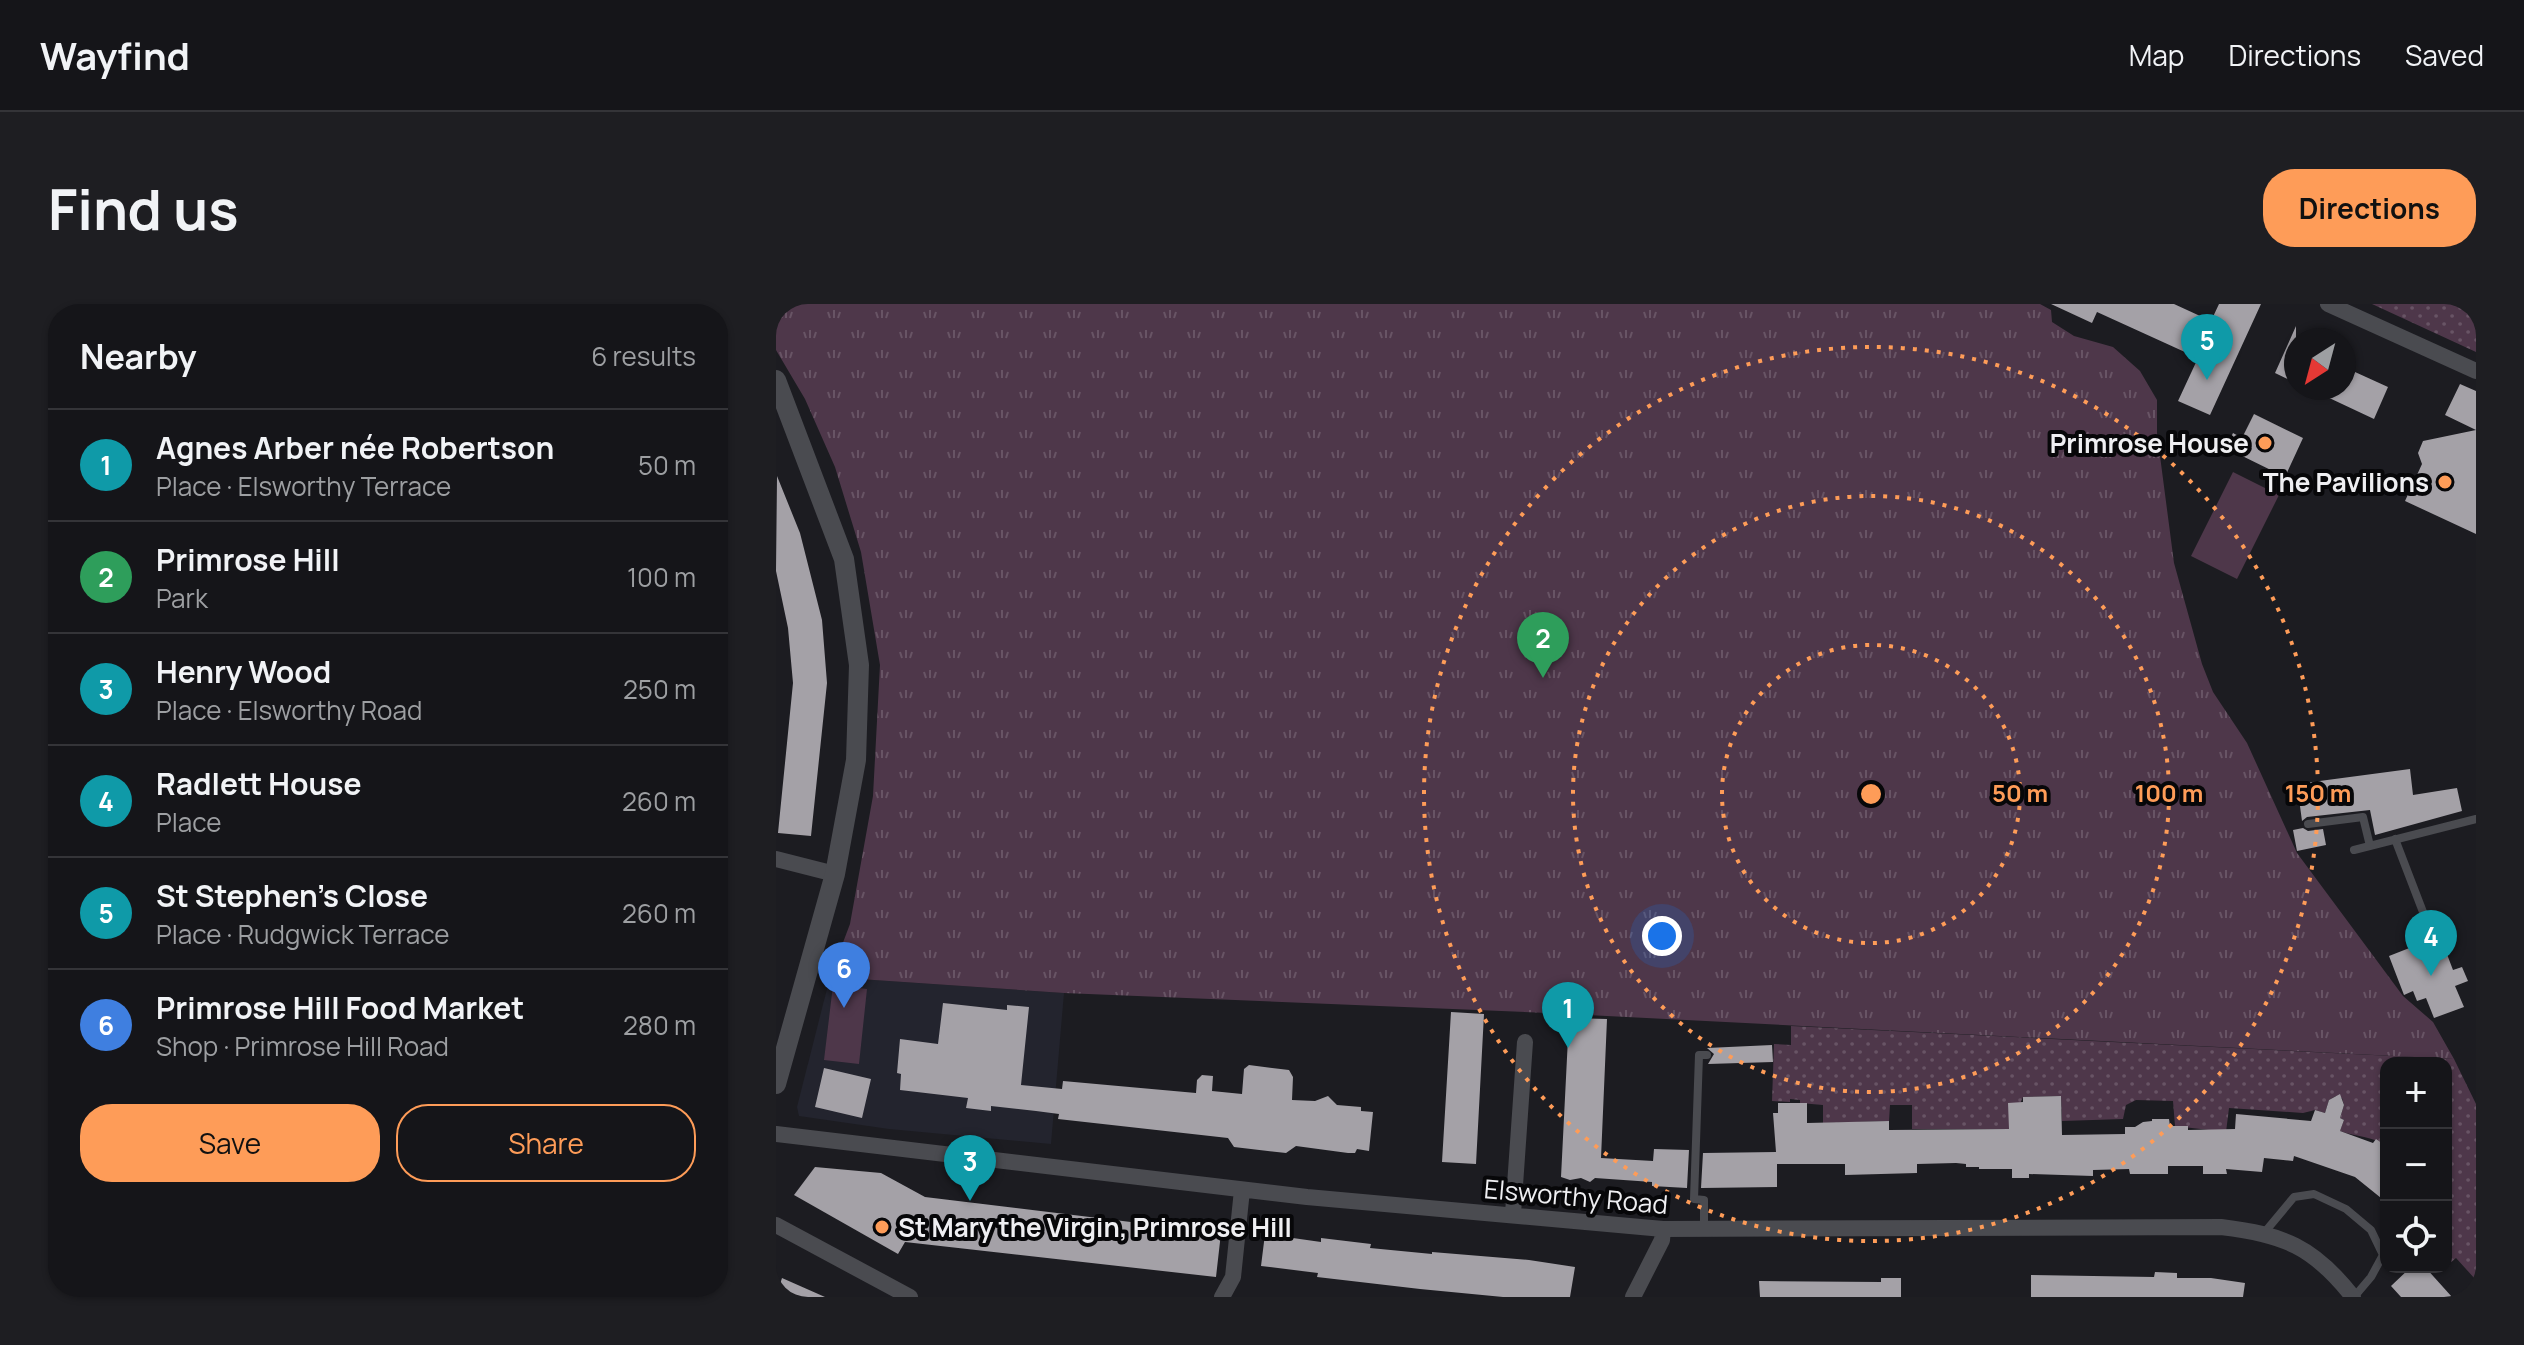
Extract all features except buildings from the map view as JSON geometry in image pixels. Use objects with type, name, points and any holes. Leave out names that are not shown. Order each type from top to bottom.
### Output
[{"type":"street","points":[[2328,304],[2476,371]]},
{"type":"street","points":[[776,380],[844,559],[859,665],[856,760],[835,874],[776,1084]]},
{"type":"street","points":[[776,859],[835,874]]},
{"type":"street","points":[[1513,1214],[1525,1042]]},
{"type":"street","name":"Elsworthy Road","points":[[776,1134],[1242,1190],[1663,1229],[2221,1227],[2264,1233],[2307,1251],[2336,1276],[2354,1297]]},
{"type":"street","points":[[1222,1297],[1233,1277],[1242,1190]]},
{"type":"street","points":[[776,1225],[910,1297]]},
{"type":"street","points":[[1633,1297],[1662,1240],[1663,1229]]},
{"type":"lane","points":[[2308,824],[2363,817],[2370,846]]},
{"type":"lane","points":[[2354,850],[2476,819]]},
{"type":"lane","points":[[2395,839],[2428,925]]},
{"type":"lane","points":[[1704,1230],[1704,1200],[1694,1199],[1699,1055],[1707,1055]]},
{"type":"lane","points":[[2264,1233],[2294,1197],[2314,1194],[2346,1209],[2371,1230],[2383,1255],[2371,1277],[2354,1297]]},
{"type":"shaded area","points":[[830,977],[1064,993],[1051,1144],[889,1129],[799,1116],[797,1107]]},
{"type":"green space","points":[[776,304],[2040,304],[2051,310],[2052,322],[2074,336],[2113,347],[2140,371],[2157,400],[2157,433],[2174,563],[2202,664],[2213,692],[2247,743],[2297,853],[2403,996],[2433,1022],[2454,1059],[1548,1013],[1064,993],[830,977],[850,924],[873,796],[880,665],[861,552],[835,467],[805,399],[776,350]]},
{"type":"green space","points":[[2372,304],[2476,304],[2476,352]]},
{"type":"green space","points":[[2233,472],[2279,495],[2237,579],[2191,556]]},
{"type":"green space","points":[[833,985],[867,989],[859,1064],[824,1060]]},
{"type":"green space","points":[[1791,1026],[2414,1057],[2380,1057],[2380,1143],[2340,1131],[2344,1105],[2342,1098],[2336,1096],[2329,1100],[2325,1113],[2315,1110],[2303,1113],[2229,1108],[2226,1132],[2175,1126],[2173,1101],[2136,1100],[2126,1105],[2123,1119],[2062,1121],[2061,1096],[2023,1097],[2009,1129],[1912,1129],[1912,1105],[1890,1105],[1889,1121],[1823,1123],[1823,1105],[1790,1099],[1790,1102],[1772,1101],[1774,1044],[1791,1045]]},
{"type":"green space","points":[[2452,1059],[2476,1104],[2476,1280],[2456,1258],[2452,1261]]},
{"type":"place","name":"St Stephen's Close","points":[[2207,380]]},
{"type":"place","name":"Primrose House","points":[[2265,443]]},
{"type":"place","name":"The Pavilions","points":[[2445,482]]},
{"type":"place","name":"Primrose Hill","points":[[1543,678]]},
{"type":"place","name":"Radlett House","points":[[2431,976]]},
{"type":"place","name":"Primrose Hill Food Market","points":[[844,1008]]},
{"type":"place","name":"Agnes Arber née Robertson","points":[[1568,1048]]},
{"type":"place","name":"Henry Wood","points":[[970,1201]]},
{"type":"place","name":"St Mary the Virgin, Primrose Hill","points":[[882,1227]]}]
